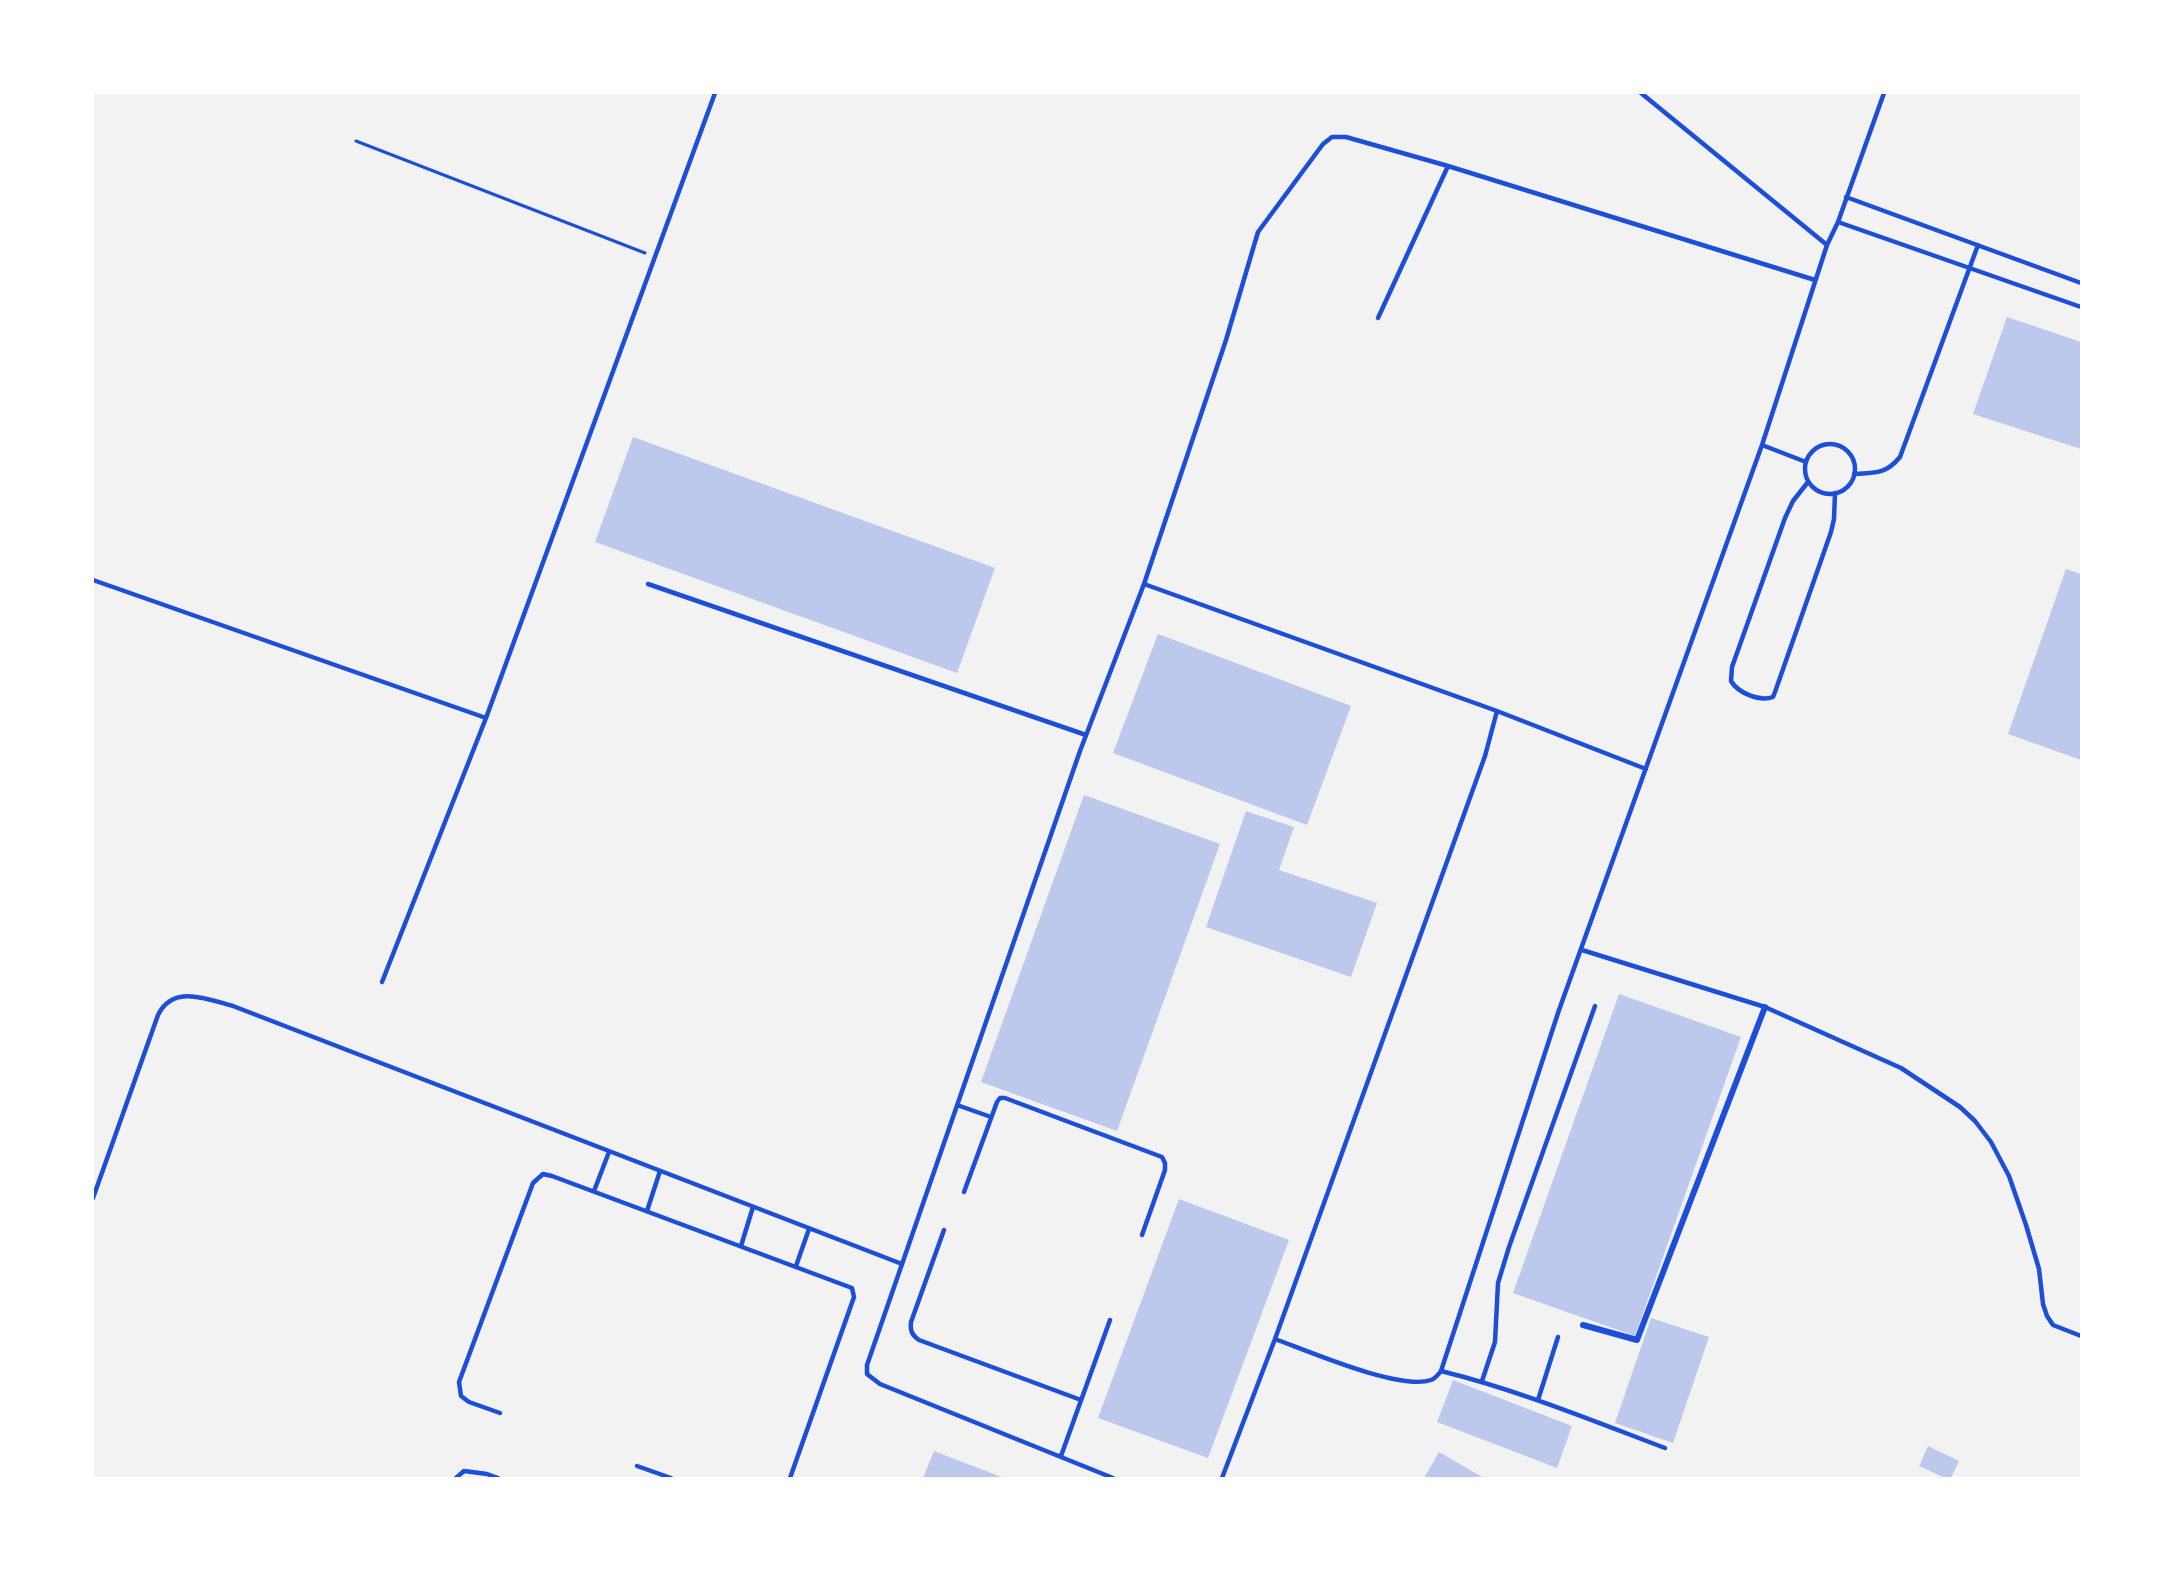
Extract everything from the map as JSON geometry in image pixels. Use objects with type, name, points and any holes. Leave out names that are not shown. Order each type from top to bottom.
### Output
[{"type":"street","points":[[1583,1325],[1637,1340],[1765,1007]]},
{"type":"lane","points":[[382,982],[486,718],[715,93]]},
{"type":"lane","points":[[1641,93],[1827,245]]},
{"type":"lane","points":[[1275,1339],[1397,1381],[1423,1382],[1437,1377],[1441,1371],[1559,1010],[1762,445],[1827,245],[1838,222],[1884,93]]},
{"type":"lane","points":[[1113,1478],[880,1384],[867,1374],[867,1365],[1086,735],[1144,584],[1226,340],[1258,232],[1328,139],[1346,137],[1448,166],[1815,280]]},
{"type":"lane","points":[[1378,318],[1448,166]]},
{"type":"lane","points":[[1846,197],[2081,283]]},
{"type":"lane","points":[[1838,222],[2081,307]]},
{"type":"lane","points":[[1854,474],[1890,469],[1900,457],[1978,245]]},
{"type":"lane","points":[[1829,444],[1839,446],[1851,456],[1854,463],[1854,474],[1849,486],[1835,493],[1825,494],[1815,490],[1808,482],[1805,472],[1806,462],[1810,453],[1819,446],[1829,444]]},
{"type":"lane","points":[[1762,445],[1806,462]]},
{"type":"lane","points":[[1808,482],[1793,501],[1785,518],[1732,667],[1732,685],[1745,693],[1765,699],[1773,697],[1831,532],[1835,493]]},
{"type":"lane","points":[[93,580],[486,718]]},
{"type":"lane","points":[[648,584],[1086,735]]},
{"type":"lane","points":[[1144,584],[1497,711],[1646,769]]},
{"type":"lane","points":[[1222,1478],[1275,1339],[1485,756],[1497,711]]},
{"type":"lane","points":[[1582,950],[1765,1007],[1901,1068],[1960,1107],[1976,1121],[1991,1142],[2009,1176],[2039,1269],[2043,1304],[2047,1316],[2053,1325],[2081,1336]]},
{"type":"lane","points":[[93,1198],[158,1015],[165,1004],[185,995],[202,997],[233,1006],[902,1264]]},
{"type":"lane","points":[[1482,1381],[1495,1342],[1497,1293],[1503,1265],[1595,1006]]},
{"type":"lane","points":[[964,1192],[997,1102],[1000,1098],[1005,1098],[1162,1157],[1166,1163],[1165,1170],[1143,1235]]},
{"type":"lane","points":[[957,1105],[991,1117]]},
{"type":"lane","points":[[594,1191],[609,1152]]},
{"type":"lane","points":[[648,1211],[660,1171]]},
{"type":"lane","points":[[500,1413],[469,1402],[461,1396],[459,1382],[533,1183],[543,1174],[852,1288],[854,1297],[790,1478]]},
{"type":"lane","points":[[741,1246],[753,1207]]},
{"type":"lane","points":[[796,1266],[809,1228]]},
{"type":"lane","points":[[944,1230],[911,1322],[910,1329],[913,1335],[919,1340],[1081,1400]]},
{"type":"lane","points":[[1060,1456],[1110,1320]]},
{"type":"lane","points":[[1538,1400],[1558,1337]]},
{"type":"lane","points":[[1441,1371],[1482,1381],[1538,1400],[1665,1448]]},
{"type":"lane","points":[[637,1466],[671,1478]]},
{"type":"lane","points":[[456,1478],[464,1471],[498,1478]]},
{"type":"path","points":[[356,141],[655,257]]},
{"type":"building","points":[[2007,317],[2081,342],[2081,449],[1973,414]]},
{"type":"building","points":[[633,437],[995,568],[957,673],[595,542]]},
{"type":"building","points":[[2066,569],[2081,574],[2081,760],[2008,734]]},
{"type":"building","points":[[1158,634],[1351,706],[1307,825],[1113,753]]},
{"type":"building","points":[[1084,795],[1220,844],[1117,1131],[981,1082]]},
{"type":"building","points":[[1246,811],[1294,827],[1279,870],[1377,903],[1351,977],[1206,927]]},
{"type":"building","points":[[1619,994],[1741,1037],[1635,1336],[1513,1293]]},
{"type":"building","points":[[1179,1199],[1289,1240],[1208,1458],[1098,1418]]},
{"type":"building","points":[[1651,1318],[1709,1337],[1673,1443],[1615,1423]]},
{"type":"building","points":[[1453,1380],[1572,1426],[1557,1468],[1437,1422]]},
{"type":"building","points":[[1928,1446],[1959,1461],[1951,1478],[1945,1478],[1919,1466]]},
{"type":"building","points":[[934,1451],[1004,1478],[923,1478]]},
{"type":"building","points":[[1439,1452],[1484,1478],[1424,1478]]}]
